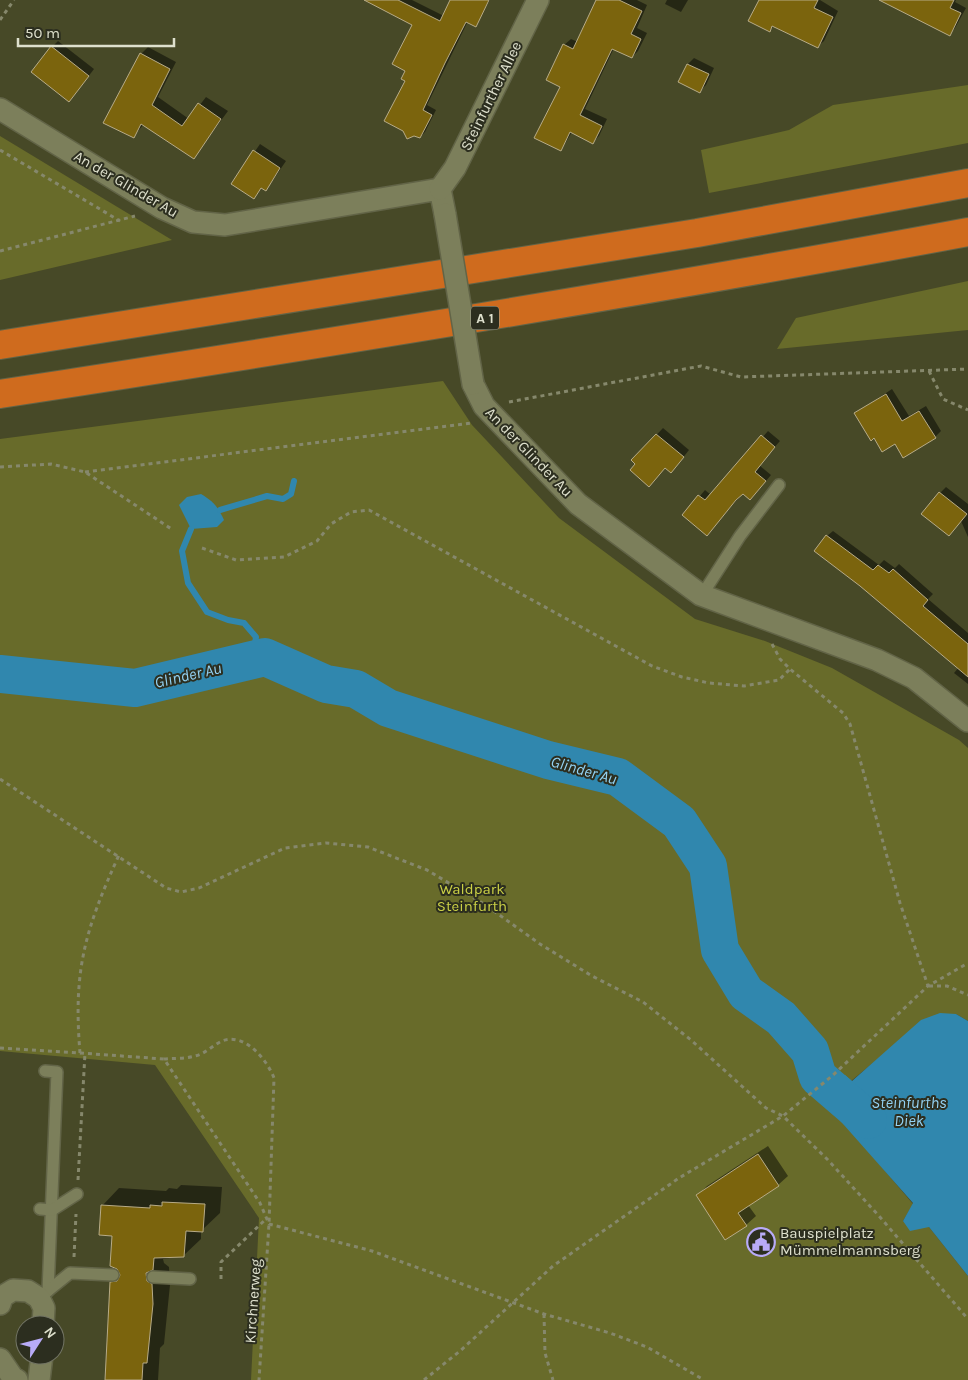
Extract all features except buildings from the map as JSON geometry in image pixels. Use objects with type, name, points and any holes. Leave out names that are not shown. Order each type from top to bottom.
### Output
[{"type":"highway","points":[[0,345],[697,233],[968,183]]},
{"type":"highway","name":"A 1","points":[[0,394],[366,338],[713,279],[968,232]]},
{"type":"street","name":"Steinfurther Allee","points":[[440,189],[455,168],[538,0]]},
{"type":"street","name":"An der Glinder Au","points":[[0,109],[162,208],[193,222],[225,225],[440,189],[473,384],[491,413],[578,504],[702,595],[877,660],[914,678],[968,721]]},
{"type":"street","points":[[0,1304],[2,1297],[13,1290],[44,1294],[44,1315]]},
{"type":"street","points":[[0,1359],[16,1380]]},
{"type":"street","points":[[39,1380],[41,1365]]},
{"type":"lane","points":[[702,595],[740,536],[779,485]]},
{"type":"lane","points":[[44,1294],[52,1210],[57,1072],[45,1071]]},
{"type":"lane","points":[[40,1210],[52,1210],[77,1194]]},
{"type":"lane","points":[[44,1294],[73,1273],[114,1275]]},
{"type":"lane","points":[[153,1278],[190,1279]]},
{"type":"path","points":[[0,20],[14,0]]},
{"type":"path","points":[[0,150],[120,221]]},
{"type":"path","points":[[0,250],[120,221],[162,208]]},
{"type":"path","points":[[85,472],[491,413],[701,366],[741,377],[968,368]]},
{"type":"path","points":[[929,371],[943,399],[968,410]]},
{"type":"path","points":[[0,467],[51,464],[85,472],[173,530]]},
{"type":"path","points":[[202,548],[236,560],[284,558],[317,541],[331,524],[351,512],[369,510],[652,666],[682,677],[709,683],[744,686],[779,680],[790,669]]},
{"type":"path","points":[[767,620],[771,641],[780,659],[844,712],[850,724],[900,903],[928,986]]},
{"type":"path","points":[[0,779],[119,855],[166,888],[181,892],[199,888],[285,848],[306,844],[347,843],[397,857],[427,870],[455,886],[548,949],[592,976],[627,992],[643,1002],[691,1040],[766,1108],[784,1116],[828,1160],[879,1216],[968,1320]]},
{"type":"path","points":[[80,1053],[77,1000],[84,945],[98,900],[119,855]]},
{"type":"path","points":[[424,1380],[554,1266],[627,1212],[679,1178],[784,1116],[832,1076],[928,986],[968,963]]},
{"type":"path","points":[[928,986],[947,986],[968,995]]},
{"type":"path","name":"Kirchnerweg","points":[[164,1059],[195,1056],[222,1041],[232,1039],[260,1053],[268,1064],[274,1078],[269,1224],[259,1380]]},
{"type":"path","points":[[0,1048],[164,1059],[260,1203],[269,1224],[372,1251],[544,1314],[610,1333],[648,1347],[704,1380]]},
{"type":"path","points":[[73,1273],[85,1054]]},
{"type":"path","points":[[220,1279],[221,1262],[267,1218]]},
{"type":"path","points":[[544,1314],[545,1353],[553,1380]]},
{"type":"green space","points":[[968,85],[968,143],[709,193],[701,150],[789,130],[833,105]]},
{"type":"green space","points":[[0,136],[172,240],[0,280]]},
{"type":"green space","points":[[968,281],[968,330],[777,349],[796,318]]},
{"type":"green space","name":"Waldpark Steinfurth","points":[[443,381],[472,425],[559,518],[695,619],[765,641],[832,668],[959,740],[968,748],[968,1021],[956,1014],[885,1053],[851,1081],[844,1075],[828,1095],[831,1107],[913,1204],[903,1221],[929,1227],[968,1276],[968,1380],[251,1380],[259,1218],[155,1065],[0,1051],[0,439]]},
{"type":"water","points":[[201,494],[209,499],[220,511],[224,520],[217,527],[191,529],[179,505],[187,497]]},
{"type":"water","name":"Steinfurths Diek","points":[[940,1013],[956,1014],[968,1021],[968,1276],[929,1227],[910,1231],[903,1221],[913,1203],[836,1116],[825,1090],[845,1075],[852,1081],[921,1020]]},
{"type":"waterway","points":[[220,510],[267,496],[283,499],[291,494],[294,481]]},
{"type":"waterway","points":[[191,529],[182,551],[188,583],[207,612],[228,620],[244,623],[256,637],[254,650],[246,662]]},
{"type":"waterway","name":"Glinder Au","points":[[0,674],[135,688],[265,657],[326,684],[356,689],[388,708],[548,760],[618,777],[679,822],[708,866],[720,950],[746,993],[781,1018],[810,1051],[818,1077],[868,1120]]},
{"type":"place","name":"Bauspielplatz Mümmelmannsberg","points":[[761,1242]]}]
